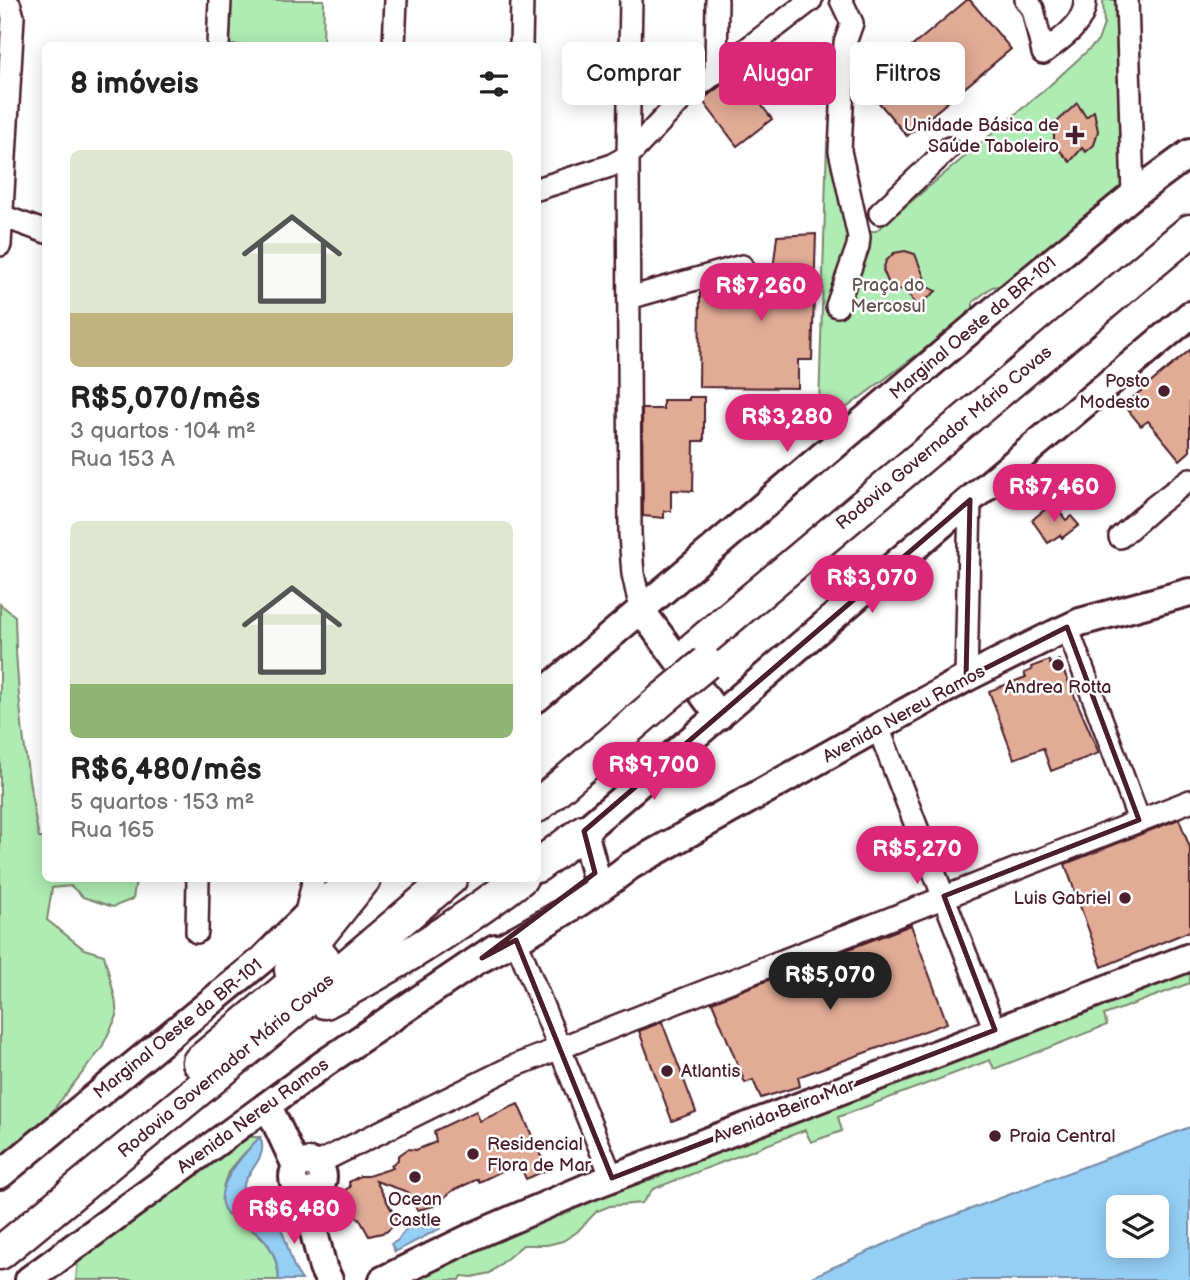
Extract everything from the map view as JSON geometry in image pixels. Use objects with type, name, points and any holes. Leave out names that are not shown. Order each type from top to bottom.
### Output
[{"type":"highway","name":"Rodovia Governador Mário Covas","points":[[700,656],[1190,231]]},
{"type":"highway","name":"Rodovia Governador Mário Covas","points":[[541,776],[659,690],[1190,259]]},
{"type":"highway","name":"Rodovia Governador Mário Covas","points":[[541,802],[659,690]]},
{"type":"highway","points":[[541,863],[584,831]]},
{"type":"highway","points":[[261,1024],[362,882]]},
{"type":"highway","name":"Rodovia Governador Mário Covas","points":[[0,1253],[261,1024],[414,882]]},
{"type":"highway","name":"Rodovia Governador Mário Covas","points":[[0,1226],[446,882]]},
{"type":"highway","points":[[261,1024],[369,979],[476,913],[516,882]]},
{"type":"main road","name":"Marginal Oeste da BR-101","points":[[541,695],[1133,195],[1190,153]]},
{"type":"main road","points":[[579,903],[594,881],[595,873],[584,831],[970,499],[1190,316]]},
{"type":"main road","name":"Avenida Nereu Ramos","points":[[482,958],[605,887],[630,866],[966,678],[1067,628],[1190,592]]},
{"type":"main road","points":[[641,610],[719,716]]},
{"type":"main road","name":"Avenida Nereu Ramos","points":[[29,1280],[364,1036],[482,958],[565,893],[595,873],[630,866]]},
{"type":"main road","name":"Marginal Oeste da BR-101","points":[[0,1175],[263,959],[305,917],[348,882]]},
{"type":"main road","name":"Avenida Beira Mar","points":[[383,1280],[476,1235],[612,1178],[1190,957]]},
{"type":"main road","points":[[268,1106],[306,1165],[293,1172],[294,1185],[304,1192],[323,1268],[329,1280]]},
{"type":"street","points":[[218,42],[220,0]]},
{"type":"street","points":[[394,42],[396,0]]},
{"type":"street","points":[[522,0],[522,42]]},
{"type":"street","points":[[631,0],[628,156],[630,535],[633,574],[641,610]]},
{"type":"street","points":[[716,71],[717,0]]},
{"type":"street","points":[[541,188],[610,166],[628,156],[684,97],[811,0]]},
{"type":"street","points":[[837,306],[859,237],[840,151],[845,43],[852,23],[841,0]]},
{"type":"street","points":[[1026,0],[1033,9],[1043,53],[1076,26],[1085,0]]},
{"type":"street","points":[[1127,0],[1133,195]]},
{"type":"street","points":[[0,1],[10,6],[13,17],[0,245]]},
{"type":"street","points":[[880,213],[949,148]]},
{"type":"street","points":[[2,216],[42,231]]},
{"type":"street","points":[[629,298],[742,266]]},
{"type":"street","points":[[1120,537],[1190,479]]},
{"type":"street","points":[[966,678],[970,499]]},
{"type":"street","points":[[1067,628],[1139,820]]},
{"type":"street","points":[[878,727],[995,1030]]},
{"type":"street","points":[[306,1165],[494,1075],[1190,801]]},
{"type":"street","points":[[197,932],[198,882]]},
{"type":"street","points":[[305,917],[313,882]]},
{"type":"street","points":[[516,940],[612,1178]]},
{"type":"highlighted area","points":[[970,500],[966,678],[1067,627],[1139,820],[944,896],[995,1030],[612,1178],[516,940],[482,958],[595,873],[584,831]]},
{"type":"green space","points":[[231,0],[324,0],[323,42],[230,42]]},
{"type":"green space","name":"Praça do Mercosul","points":[[1103,0],[1115,0],[1121,186],[1005,285],[992,287],[973,302],[973,316],[841,412],[842,422],[818,440],[827,142],[839,157],[858,231],[876,231],[1049,86],[1098,41],[1104,24]]},
{"type":"green space","points":[[0,604],[15,616],[22,727],[29,783],[39,838],[42,838],[42,882],[136,882],[133,899],[113,907],[83,897],[71,886],[52,888],[47,920],[84,949],[104,955],[117,1016],[101,1049],[43,1123],[0,1160]]},
{"type":"green space","points":[[1190,966],[1190,983],[1104,1015],[1107,1025],[994,1069],[990,1060],[838,1117],[842,1131],[811,1142],[805,1130],[653,1189],[642,1203],[610,1206],[597,1211],[577,1232],[563,1241],[547,1245],[523,1245],[490,1273],[462,1276],[460,1280],[406,1280],[586,1199]]},
{"type":"green space","points":[[247,1137],[260,1137],[236,1162],[224,1184],[227,1215],[264,1240],[274,1256],[279,1280],[76,1280],[78,1258]]},
{"type":"water","points":[[1190,1127],[1190,1280],[805,1280],[928,1225]]},
{"type":"water","points":[[260,1137],[262,1152],[244,1184],[243,1203],[276,1221],[302,1280],[279,1280],[277,1264],[267,1242],[248,1226],[229,1216],[223,1207],[224,1185],[237,1163]]},
{"type":"water","points":[[437,1221],[441,1228],[395,1252],[391,1244],[397,1241],[406,1229],[419,1225],[423,1228]]},
{"type":"building","points":[[970,0],[1011,49],[965,87],[965,42],[917,42]]},
{"type":"building","points":[[719,87],[719,105],[761,105],[772,119],[737,146],[705,104],[705,98]]},
{"type":"building","name":"Unidade Básica de Saúde Taboleiro","points":[[1077,103],[1086,117],[1094,111],[1098,131],[1094,145],[1086,152],[1082,148],[1070,162],[1054,140],[1054,131],[1057,122]]},
{"type":"building","points":[[881,105],[944,105],[907,136]]},
{"type":"building","points":[[816,234],[812,360],[798,360],[798,388],[699,387],[700,293],[773,270],[777,236]]},
{"type":"building","points":[[905,251],[915,254],[928,287],[936,291],[917,308],[903,290],[893,288],[883,270],[886,261],[894,253]]},
{"type":"building","points":[[1190,350],[1190,451],[1180,460],[1148,421],[1141,426],[1124,405]]},
{"type":"building","points":[[689,397],[704,397],[704,441],[694,441],[693,491],[671,490],[671,511],[664,511],[664,518],[643,516],[642,409],[663,409],[663,400],[689,400]]},
{"type":"building","points":[[1053,503],[1066,520],[1071,516],[1079,525],[1062,538],[1060,535],[1048,543],[1032,520]]},
{"type":"building","points":[[1049,660],[1050,664],[1059,660],[1099,753],[1051,771],[1043,748],[1014,759],[989,691],[1026,677],[1024,673],[1032,670],[1031,667]]},
{"type":"building","points":[[1179,819],[1190,848],[1190,931],[1102,967],[1065,864]]},
{"type":"building","points":[[911,925],[947,1023],[798,1077],[800,1086],[761,1098],[753,1080],[745,1083],[712,1002]]},
{"type":"building","name":"Atlantis","points":[[662,1022],[696,1112],[672,1121],[639,1031]]},
{"type":"building","points":[[518,1104],[547,1170],[526,1179],[519,1163],[479,1182],[478,1179],[452,1191],[434,1206],[417,1210],[408,1192],[376,1181],[398,1222],[386,1232],[369,1236],[359,1218],[351,1215],[343,1191],[350,1187],[349,1182],[360,1176],[393,1168],[391,1165],[398,1160],[398,1156],[408,1149],[416,1150],[436,1142],[434,1131],[476,1111],[480,1121]]},
{"type":"place","name":"Unidade Básica de Saúde Taboleiro","points":[[1075,135]]},
{"type":"place","name":"Posto Modesto","points":[[1164,391]]},
{"type":"place","name":"Andrea Rotta","points":[[1058,665]]},
{"type":"place","name":"Luis Gabriel","points":[[1125,898]]},
{"type":"place","name":"Atlantis","points":[[667,1071]]},
{"type":"place","name":"Praia Central","points":[[995,1136]]},
{"type":"place","name":"Residencial Flora de Mar","points":[[473,1154]]},
{"type":"place","name":"Ocean Castle","points":[[415,1177]]}]
